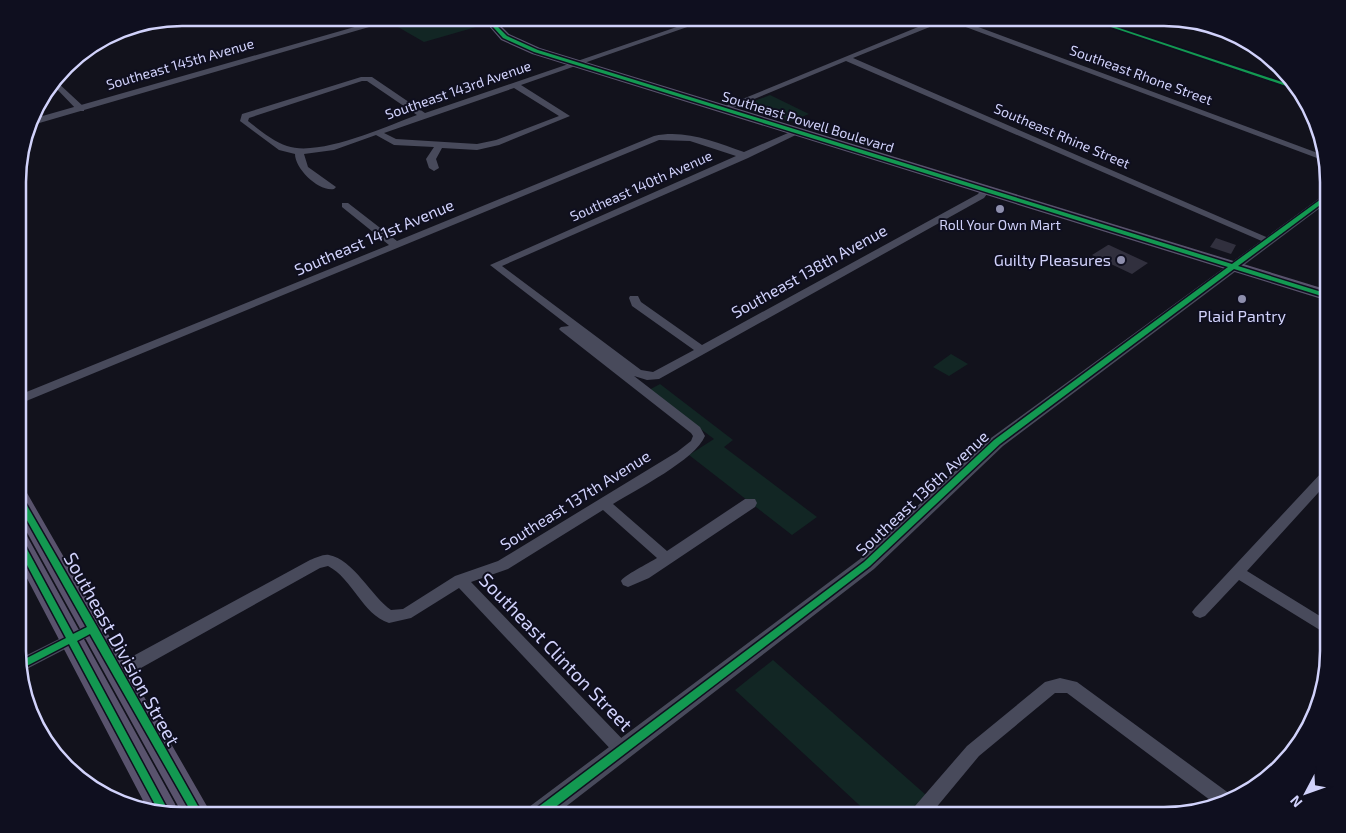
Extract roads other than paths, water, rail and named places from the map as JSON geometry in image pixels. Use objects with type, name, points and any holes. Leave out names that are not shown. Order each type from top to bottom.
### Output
[{"type":"main road","name":"Southeast Powell Boulevard","points":[[494,27],[500,34],[514,42],[575,63],[1131,236],[1319,299]]},
{"type":"main road","name":"Southeast Powell Boulevard","points":[[1231,268],[1319,293]]},
{"type":"main road","name":"Southeast Division Street","points":[[26,514],[161,805]]},
{"type":"main road","name":"Southeast Division Street","points":[[26,552],[82,634],[117,673],[193,807]]},
{"type":"street","name":"Southeast 143rd Avenue","points":[[300,152],[331,148],[683,26]]},
{"type":"street","points":[[722,109],[926,26]]},
{"type":"street","name":"Southeast Rhone Street","points":[[969,26],[1317,155]]},
{"type":"street","points":[[1110,26],[1285,85]]},
{"type":"street","name":"Southeast 145th Avenue","points":[[39,120],[364,27]]},
{"type":"street","name":"Southeast Rhine Street","points":[[845,58],[1268,240]]},
{"type":"street","points":[[331,187],[302,167],[298,160],[300,152],[282,148],[247,124],[244,118],[246,114],[354,80],[369,79],[424,116]]},
{"type":"street","points":[[377,132],[394,142],[439,146],[489,145],[565,118],[566,114],[515,84]]},
{"type":"street","points":[[59,87],[81,109]]},
{"type":"street","name":"Southeast 140th Avenue","points":[[647,376],[637,372],[495,265],[798,132]]},
{"type":"street","name":"Southeast 141st Avenue","points":[[26,397],[657,138],[690,137],[745,156]]},
{"type":"street","points":[[434,168],[431,159],[439,146]]},
{"type":"street","name":"Southeast 138th Avenue","points":[[647,376],[655,376],[981,196],[985,190]]},
{"type":"street","name":"Southeast 136th Avenue","points":[[548,807],[867,564],[997,442],[1319,203]]},
{"type":"street","points":[[346,205],[392,242],[395,247]]},
{"type":"street","points":[[634,298],[636,304],[702,350]]},
{"type":"street","name":"Southeast 137th Avenue","points":[[117,673],[315,564],[328,560],[339,565],[378,611],[388,618],[406,614],[460,580],[503,565],[682,455],[685,450],[696,443],[699,436],[696,430],[565,329]]},
{"type":"street","points":[[1200,612],[1319,484]]},
{"type":"street","points":[[604,503],[667,559]]},
{"type":"street","points":[[628,581],[644,574],[750,503]]},
{"type":"street","points":[[1238,572],[1319,623]]},
{"type":"street","name":"Southeast Clinton Street","points":[[460,580],[623,751]]},
{"type":"street","points":[[27,662],[82,634]]},
{"type":"street","points":[[926,806],[973,751],[1051,687],[1060,685],[1071,687],[1219,796]]},
{"type":"place","name":"Roll Your Own Mart","points":[[1000,209]]},
{"type":"place","name":"Guilty Pleasures","points":[[1121,260]]},
{"type":"place","name":"Plaid Pantry","points":[[1242,299]]}]
